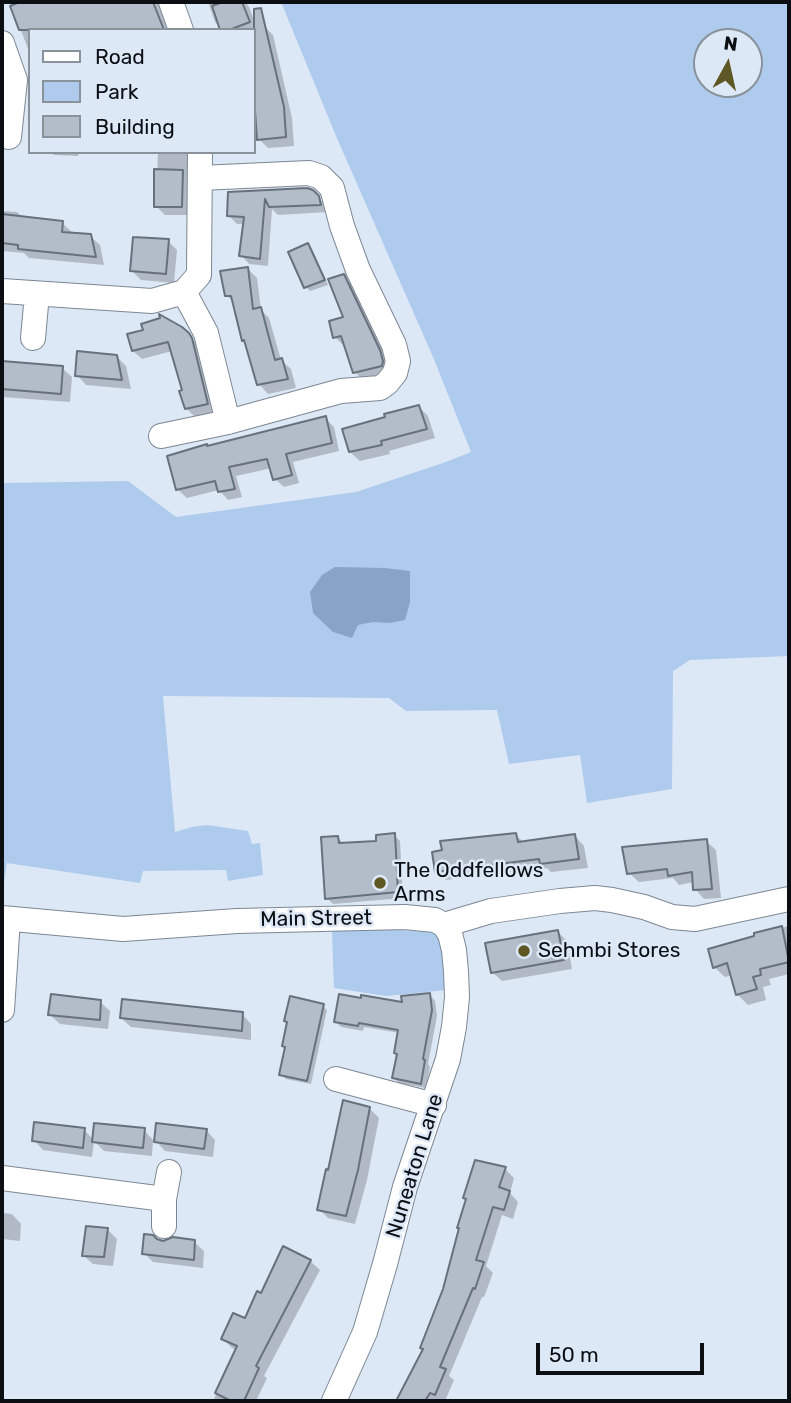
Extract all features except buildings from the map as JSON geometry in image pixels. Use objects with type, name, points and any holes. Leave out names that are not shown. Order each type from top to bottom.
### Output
[{"type":"street","points":[[171,2],[180,28]]},
{"type":"street","points":[[2,43],[15,80],[9,136]]},
{"type":"street","points":[[2,291],[152,301],[184,292],[200,275],[201,154]]},
{"type":"street","points":[[161,436],[228,422],[341,391],[380,388],[395,373],[398,361],[394,345],[358,270],[332,188],[321,177],[309,173],[200,178]]},
{"type":"street","points":[[184,292],[206,333],[228,422]]},
{"type":"street","points":[[33,338],[37,294]]},
{"type":"street","name":"Main Street","points":[[5,919],[123,929],[237,921],[393,917],[435,920],[444,925],[491,911],[579,899],[612,900],[645,907],[672,917],[695,919],[789,899]]},
{"type":"street","points":[[2,1010],[5,919]]},
{"type":"street","name":"Nuneaton Lane","points":[[334,1401],[369,1322],[405,1187],[448,1059],[457,997],[454,950],[450,934],[444,925]]},
{"type":"street","points":[[336,1079],[433,1105]]},
{"type":"street","points":[[163,1226],[169,1172]]},
{"type":"street","points":[[2,1178],[164,1199]]},
{"type":"green space","points":[[281,2],[789,2],[789,656],[690,660],[673,671],[672,789],[587,803],[580,755],[509,764],[497,710],[406,711],[389,698],[163,696],[175,832],[207,825],[248,831],[252,844],[260,843],[263,875],[228,881],[226,870],[143,871],[140,883],[7,863],[2,895],[2,483],[128,481],[176,517],[356,492],[471,452],[433,357],[336,136]]},
{"type":"green space","points":[[378,928],[436,933],[442,940],[447,990],[386,996],[334,988],[332,931]]},
{"type":"shaded area","points":[[335,567],[410,571],[410,602],[405,620],[358,625],[352,638],[333,632],[313,613],[310,592],[322,575]]},
{"type":"place","name":"The Oddfellows Arms","points":[[380,883]]},
{"type":"place","name":"Sehmbi Stores","points":[[524,951]]}]
